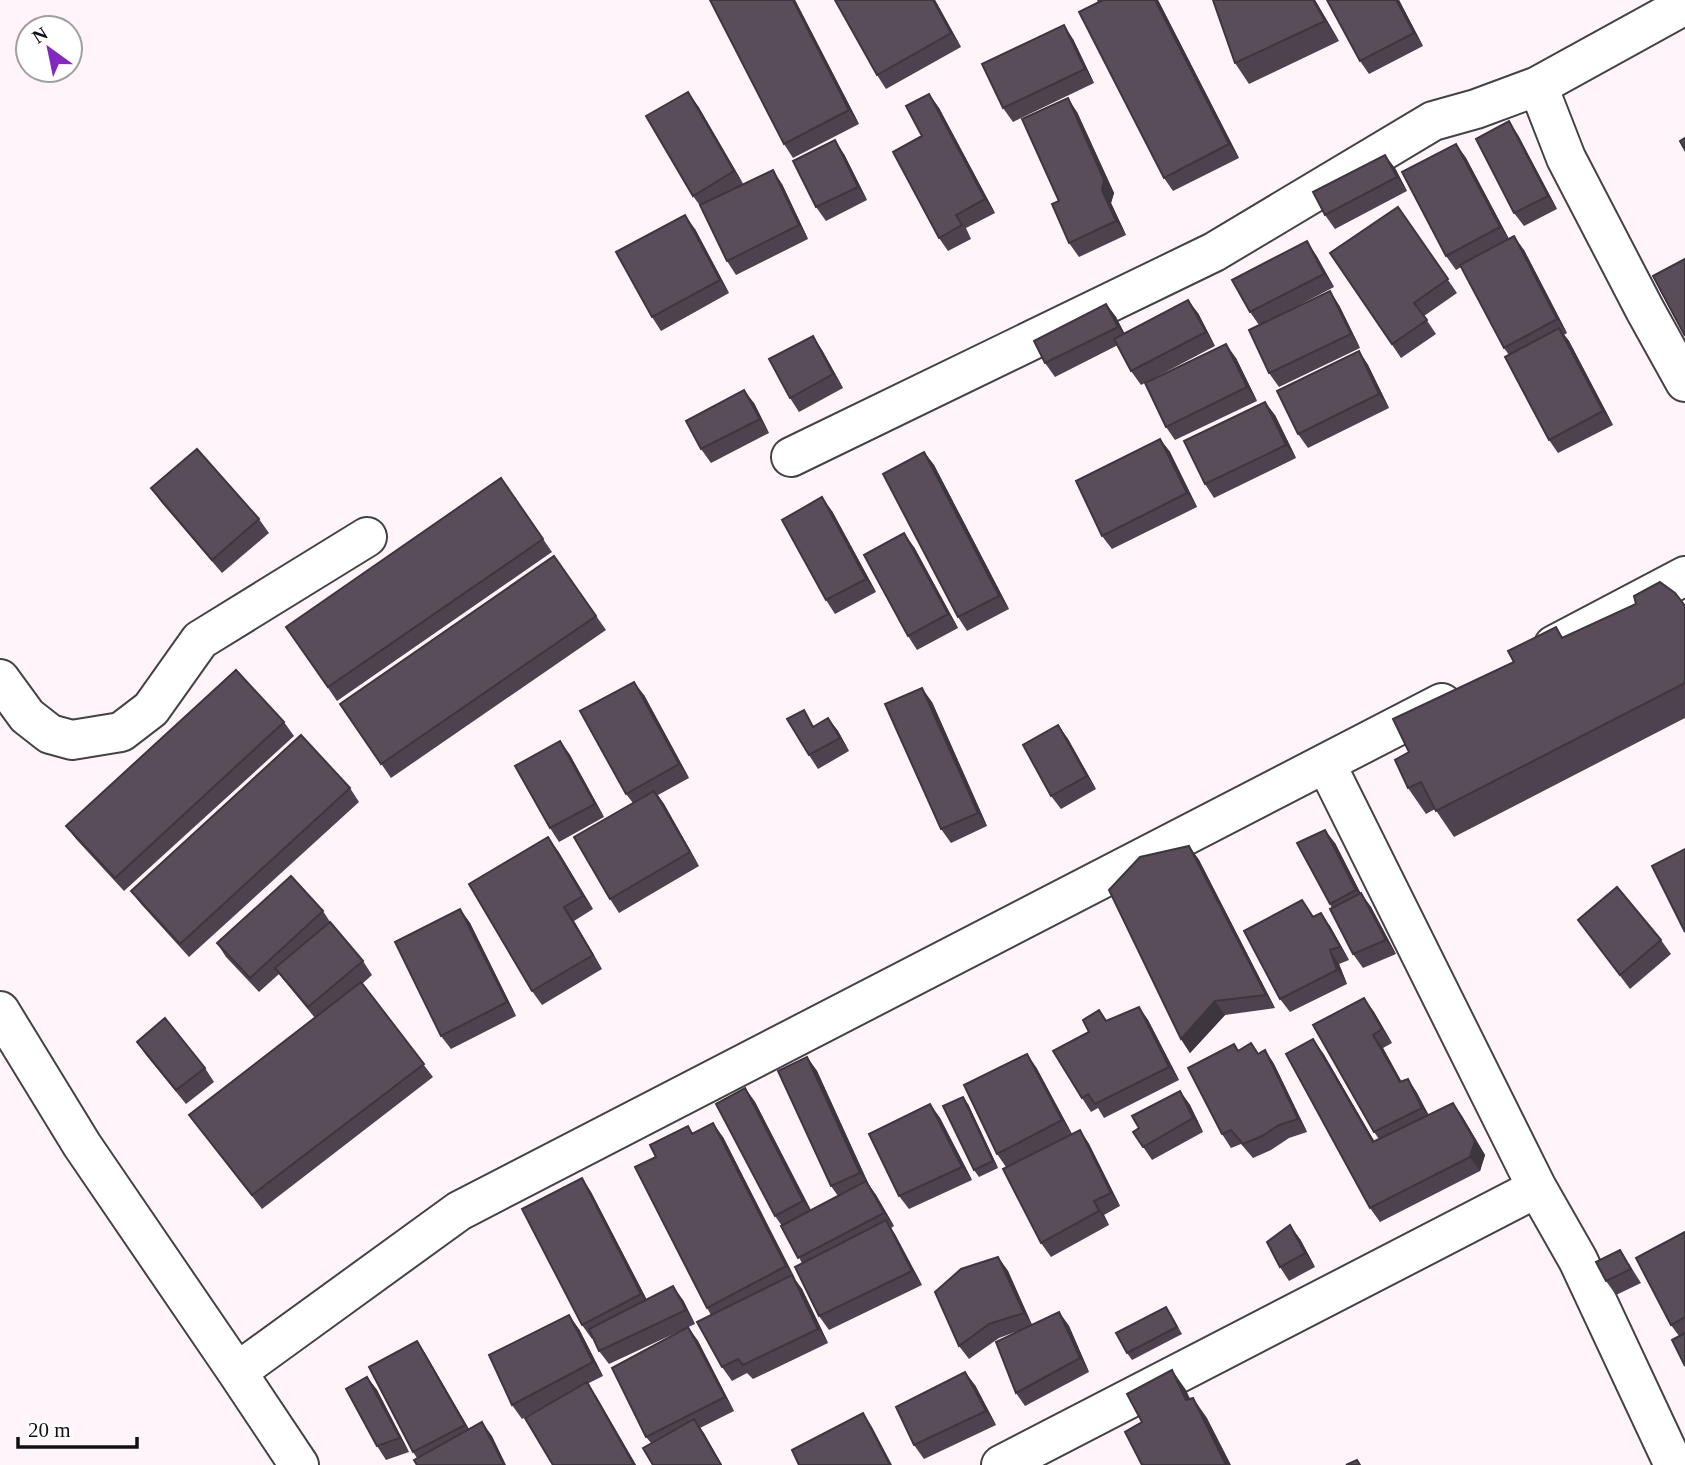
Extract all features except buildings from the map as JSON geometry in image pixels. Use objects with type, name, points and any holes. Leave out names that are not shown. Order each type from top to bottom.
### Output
[{"type":"street","points":[[792,457],[1214,252],[1433,121],[1476,109],[1538,86],[1685,5]]},
{"type":"street","points":[[1538,86],[1566,158],[1685,382]]},
{"type":"street","points":[[0,679],[27,716],[50,734],[72,740],[121,732],[151,709],[200,640],[368,537]]},
{"type":"street","points":[[1524,660],[1685,576]]},
{"type":"street","points":[[237,1372],[459,1211],[1475,686]]},
{"type":"street","points":[[1326,764],[1537,1188],[1578,1260],[1674,1465]]},
{"type":"street","points":[[0,1011],[82,1145],[299,1465]]},
{"type":"street","points":[[1001,1465],[1537,1188]]}]
